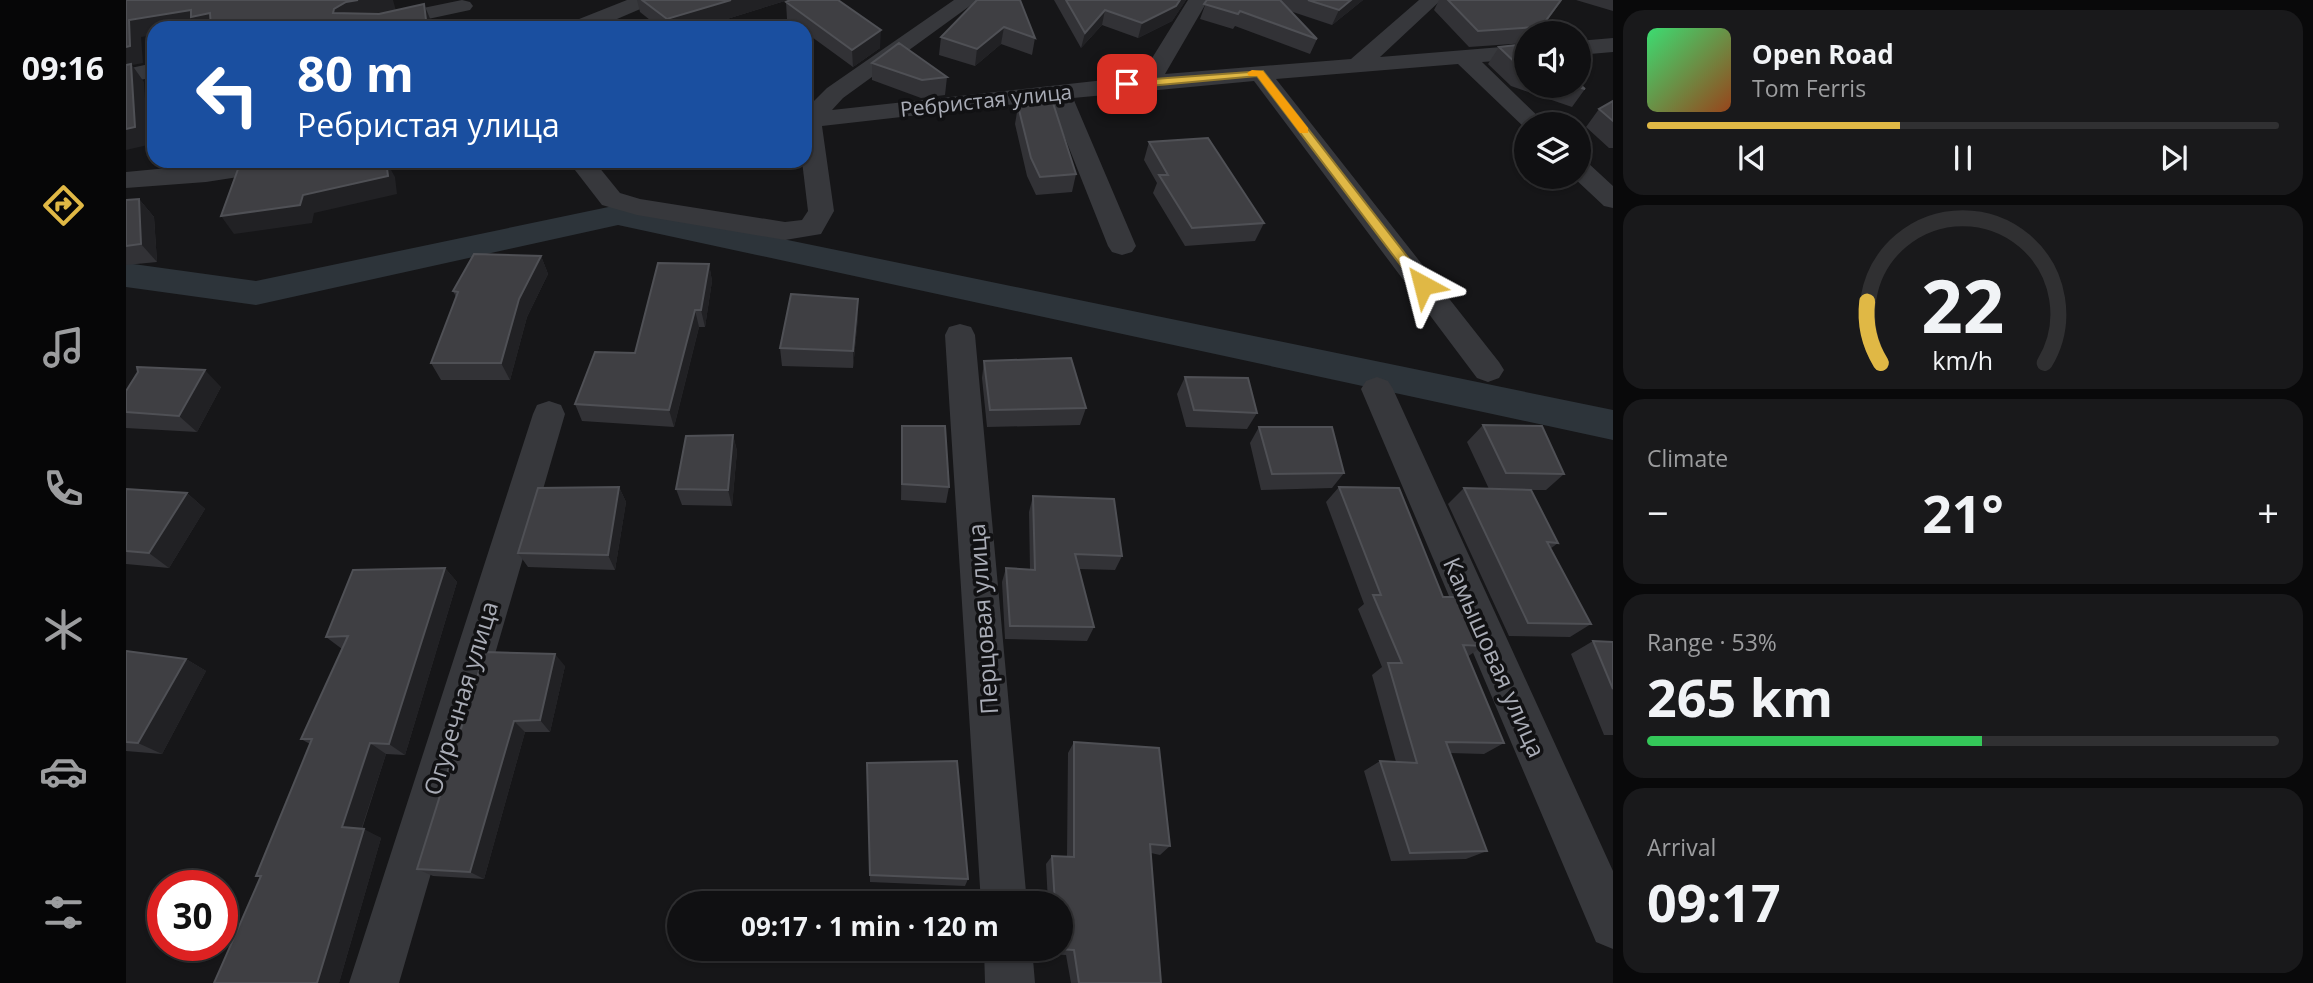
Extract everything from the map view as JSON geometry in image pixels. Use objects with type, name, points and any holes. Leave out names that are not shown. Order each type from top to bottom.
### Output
[{"type":"street","points":[[594,21],[645,0]]},
{"type":"street","points":[[812,117],[835,93],[968,0]]},
{"type":"street","points":[[1149,82],[1198,0]]},
{"type":"street","points":[[1358,65],[1432,0]]},
{"type":"street","points":[[388,21],[463,5]]},
{"type":"street","points":[[1591,47],[1613,45]]},
{"type":"street","name":"Ребристая улица","points":[[812,120],[1149,82],[1514,53]]},
{"type":"street","points":[[1463,57],[1521,112]]},
{"type":"street","points":[[126,76],[147,72]]},
{"type":"street","points":[[1260,73],[1488,370]]},
{"type":"street","points":[[1059,93],[1122,246]]},
{"type":"street","points":[[587,168],[611,199],[637,207],[785,231],[811,228],[821,211],[812,143]]},
{"type":"street","points":[[126,180],[245,168]]},
{"type":"street","points":[[1591,179],[1613,200]]},
{"type":"street","name":"Перцовая улица","points":[[960,335],[1003,891]]},
{"type":"street","name":"Камышовая улица","points":[[1377,389],[1613,925]]},
{"type":"street","name":"Огуречная улица","points":[[374,983],[549,414]]},
{"type":"street","points":[[1009,961],[1010,983]]},
{"type":"building","points":[[126,0],[358,0],[346,2],[334,9],[333,13],[379,14],[424,4],[426,21],[211,21],[210,13],[191,17],[191,10],[129,20],[130,46],[126,47]]},
{"type":"building","points":[[642,0],[731,0],[667,19]]},
{"type":"building","points":[[838,0],[881,30],[852,50],[786,2]]},
{"type":"building","points":[[977,0],[1020,0],[1035,38],[1004,27],[977,49],[941,37]]},
{"type":"building","points":[[1066,0],[1180,0],[1176,6],[1142,23],[1105,10],[1085,33]]},
{"type":"building","points":[[1207,0],[1280,0],[1317,39],[1240,11],[1238,14],[1204,4]]},
{"type":"building","points":[[1308,0],[1351,0],[1339,10]]},
{"type":"building","points":[[1448,0],[1561,0],[1546,21],[1514,21],[1514,29],[1478,31]]},
{"type":"building","points":[[899,43],[947,77],[922,80],[872,63]]},
{"type":"building","points":[[1514,45],[1514,61],[1499,47]]},
{"type":"building","points":[[131,64],[135,127],[126,129],[126,65]]},
{"type":"building","points":[[1613,101],[1613,121],[1599,109]]},
{"type":"building","points":[[1053,103],[1076,174],[1040,177],[1031,158],[1018,106]]},
{"type":"building","points":[[1208,138],[1264,223],[1192,228],[1159,175],[1168,175],[1149,142]]},
{"type":"building","points":[[238,168],[387,168],[388,176],[303,195],[300,205],[221,216]]},
{"type":"building","points":[[139,199],[141,244],[126,246],[126,200]]},
{"type":"building","points":[[474,254],[541,256],[519,299],[501,363],[431,363],[458,292],[453,291]]},
{"type":"building","points":[[658,263],[709,264],[701,310],[695,310],[669,410],[575,404],[595,352],[635,353]]},
{"type":"building","points":[[791,294],[858,299],[853,351],[780,348]]},
{"type":"building","points":[[1071,358],[1086,408],[990,410],[984,361]]},
{"type":"building","points":[[137,367],[205,370],[179,416],[126,412],[126,391],[138,372]]},
{"type":"building","points":[[1185,377],[1248,378],[1257,413],[1194,410]]},
{"type":"building","points":[[1483,425],[1542,426],[1564,474],[1506,473]]},
{"type":"building","points":[[902,426],[945,426],[949,487],[902,484]]},
{"type":"building","points":[[1259,427],[1332,427],[1344,473],[1272,474]]},
{"type":"building","points":[[733,435],[728,490],[676,489],[686,436]]},
{"type":"building","points":[[619,487],[608,555],[518,553],[538,488]]},
{"type":"building","points":[[1339,487],[1399,488],[1443,597],[1463,597],[1483,646],[1463,645],[1504,743],[1446,742],[1487,851],[1410,853],[1380,761],[1417,763],[1388,663],[1402,663],[1373,595],[1381,595]]},
{"type":"building","points":[[1464,488],[1531,490],[1558,543],[1547,542],[1591,624],[1528,623]]},
{"type":"building","points":[[126,489],[187,493],[149,553],[126,551]]},
{"type":"building","points":[[1033,496],[1114,499],[1122,556],[1075,554],[1094,627],[1010,626],[1006,568],[1035,570]]},
{"type":"building","points":[[445,568],[389,744],[370,743],[342,827],[364,829],[317,983],[214,983],[224,961],[238,961],[238,928],[261,876],[256,876],[312,739],[301,739],[348,636],[326,637],[353,570]]},
{"type":"building","points":[[1593,641],[1613,642],[1613,689]]},
{"type":"building","points":[[126,651],[186,659],[138,743],[126,742]]},
{"type":"building","points":[[485,652],[555,654],[540,720],[514,721],[470,872],[417,869]]},
{"type":"building","points":[[1074,742],[1159,748],[1170,846],[1150,844],[1161,983],[1079,983],[1073,950],[1073,891],[1054,891],[1052,856],[1074,857]]},
{"type":"building","points":[[957,761],[968,879],[870,875],[867,763]]},
{"type":"waterway","points":[[126,275],[256,293],[618,215],[1613,425]]},
{"type":"slow traffic","points":[[1252,73],[1260,73],[1304,130]]},
{"type":"route","points":[[1127,84],[1260,73],[1423,285]]}]
